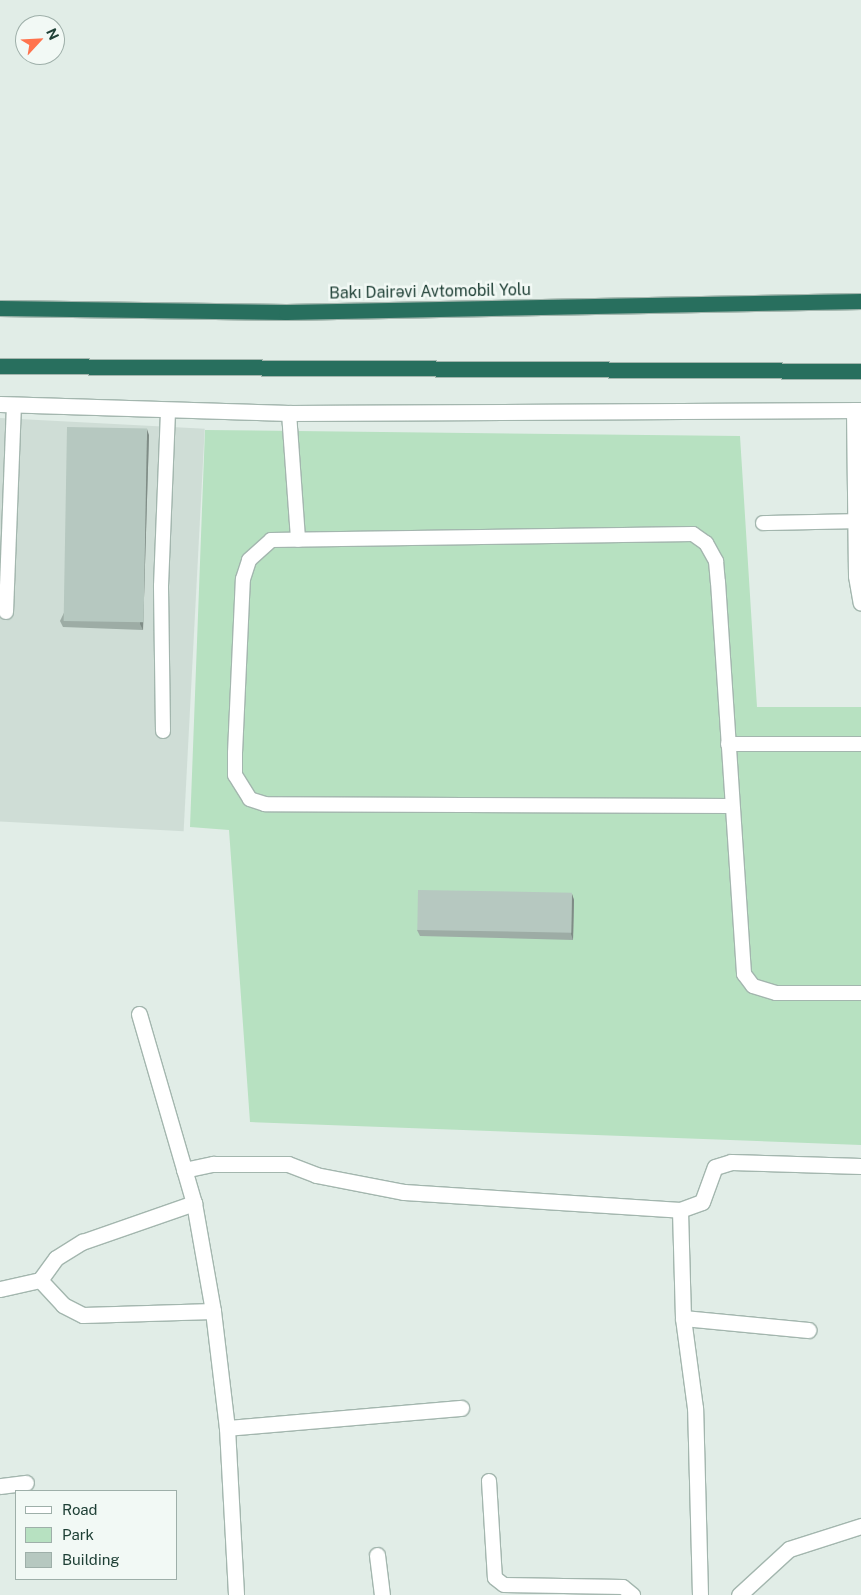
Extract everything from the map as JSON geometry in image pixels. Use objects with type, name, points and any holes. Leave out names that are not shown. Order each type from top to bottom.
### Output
[{"type":"highway","name":"Bakı Dairəvi Avtomobil Yolu","points":[[0,308],[286,312],[861,302]]},
{"type":"highway","points":[[0,366],[861,371]]},
{"type":"street","points":[[7,405],[289,413],[858,410],[855,521],[861,603]]},
{"type":"street","points":[[138,1014],[194,1203],[213,1311],[227,1428],[236,1595]]},
{"type":"street","points":[[184,1170],[213,1164],[288,1164],[316,1175],[404,1192],[680,1210],[702,1202],[715,1168],[732,1162],[861,1166]]},
{"type":"street","points":[[0,1289],[40,1280],[56,1258],[82,1242],[194,1203]]},
{"type":"street","points":[[680,1210],[683,1318],[695,1408],[700,1595]]},
{"type":"street","points":[[40,1280],[63,1305],[83,1315],[213,1311]]},
{"type":"street","points":[[683,1318],[808,1330]]},
{"type":"street","points":[[227,1428],[461,1408]]},
{"type":"street","points":[[0,1486],[26,1483]]},
{"type":"street","points":[[739,1595],[789,1548],[861,1526]]},
{"type":"street","points":[[377,1555],[382,1595]]},
{"type":"lane","points":[[6,612],[7,405]]},
{"type":"lane","points":[[163,732],[161,586],[168,411]]},
{"type":"lane","points":[[289,413],[298,540]]},
{"type":"lane","points":[[763,523],[855,521]]},
{"type":"lane","points":[[731,806],[266,804],[250,799],[235,775],[243,579],[258,548],[272,540],[692,534],[706,543],[716,561],[731,806],[744,974],[753,986],[770,992],[861,993]]},
{"type":"lane","points":[[728,744],[861,744]]},
{"type":"lane","points":[[489,1482],[495,1578],[504,1585],[622,1587],[633,1595]]},
{"type":"shaded area","points":[[0,418],[205,429],[184,831],[0,822]]},
{"type":"green space","points":[[205,430],[740,436],[757,707],[861,707],[861,1145],[250,1122],[229,830],[190,827]]},
{"type":"building","points":[[67,427],[147,428],[144,622],[64,621]]},
{"type":"building","points":[[418,890],[572,893],[571,933],[417,930]]}]
